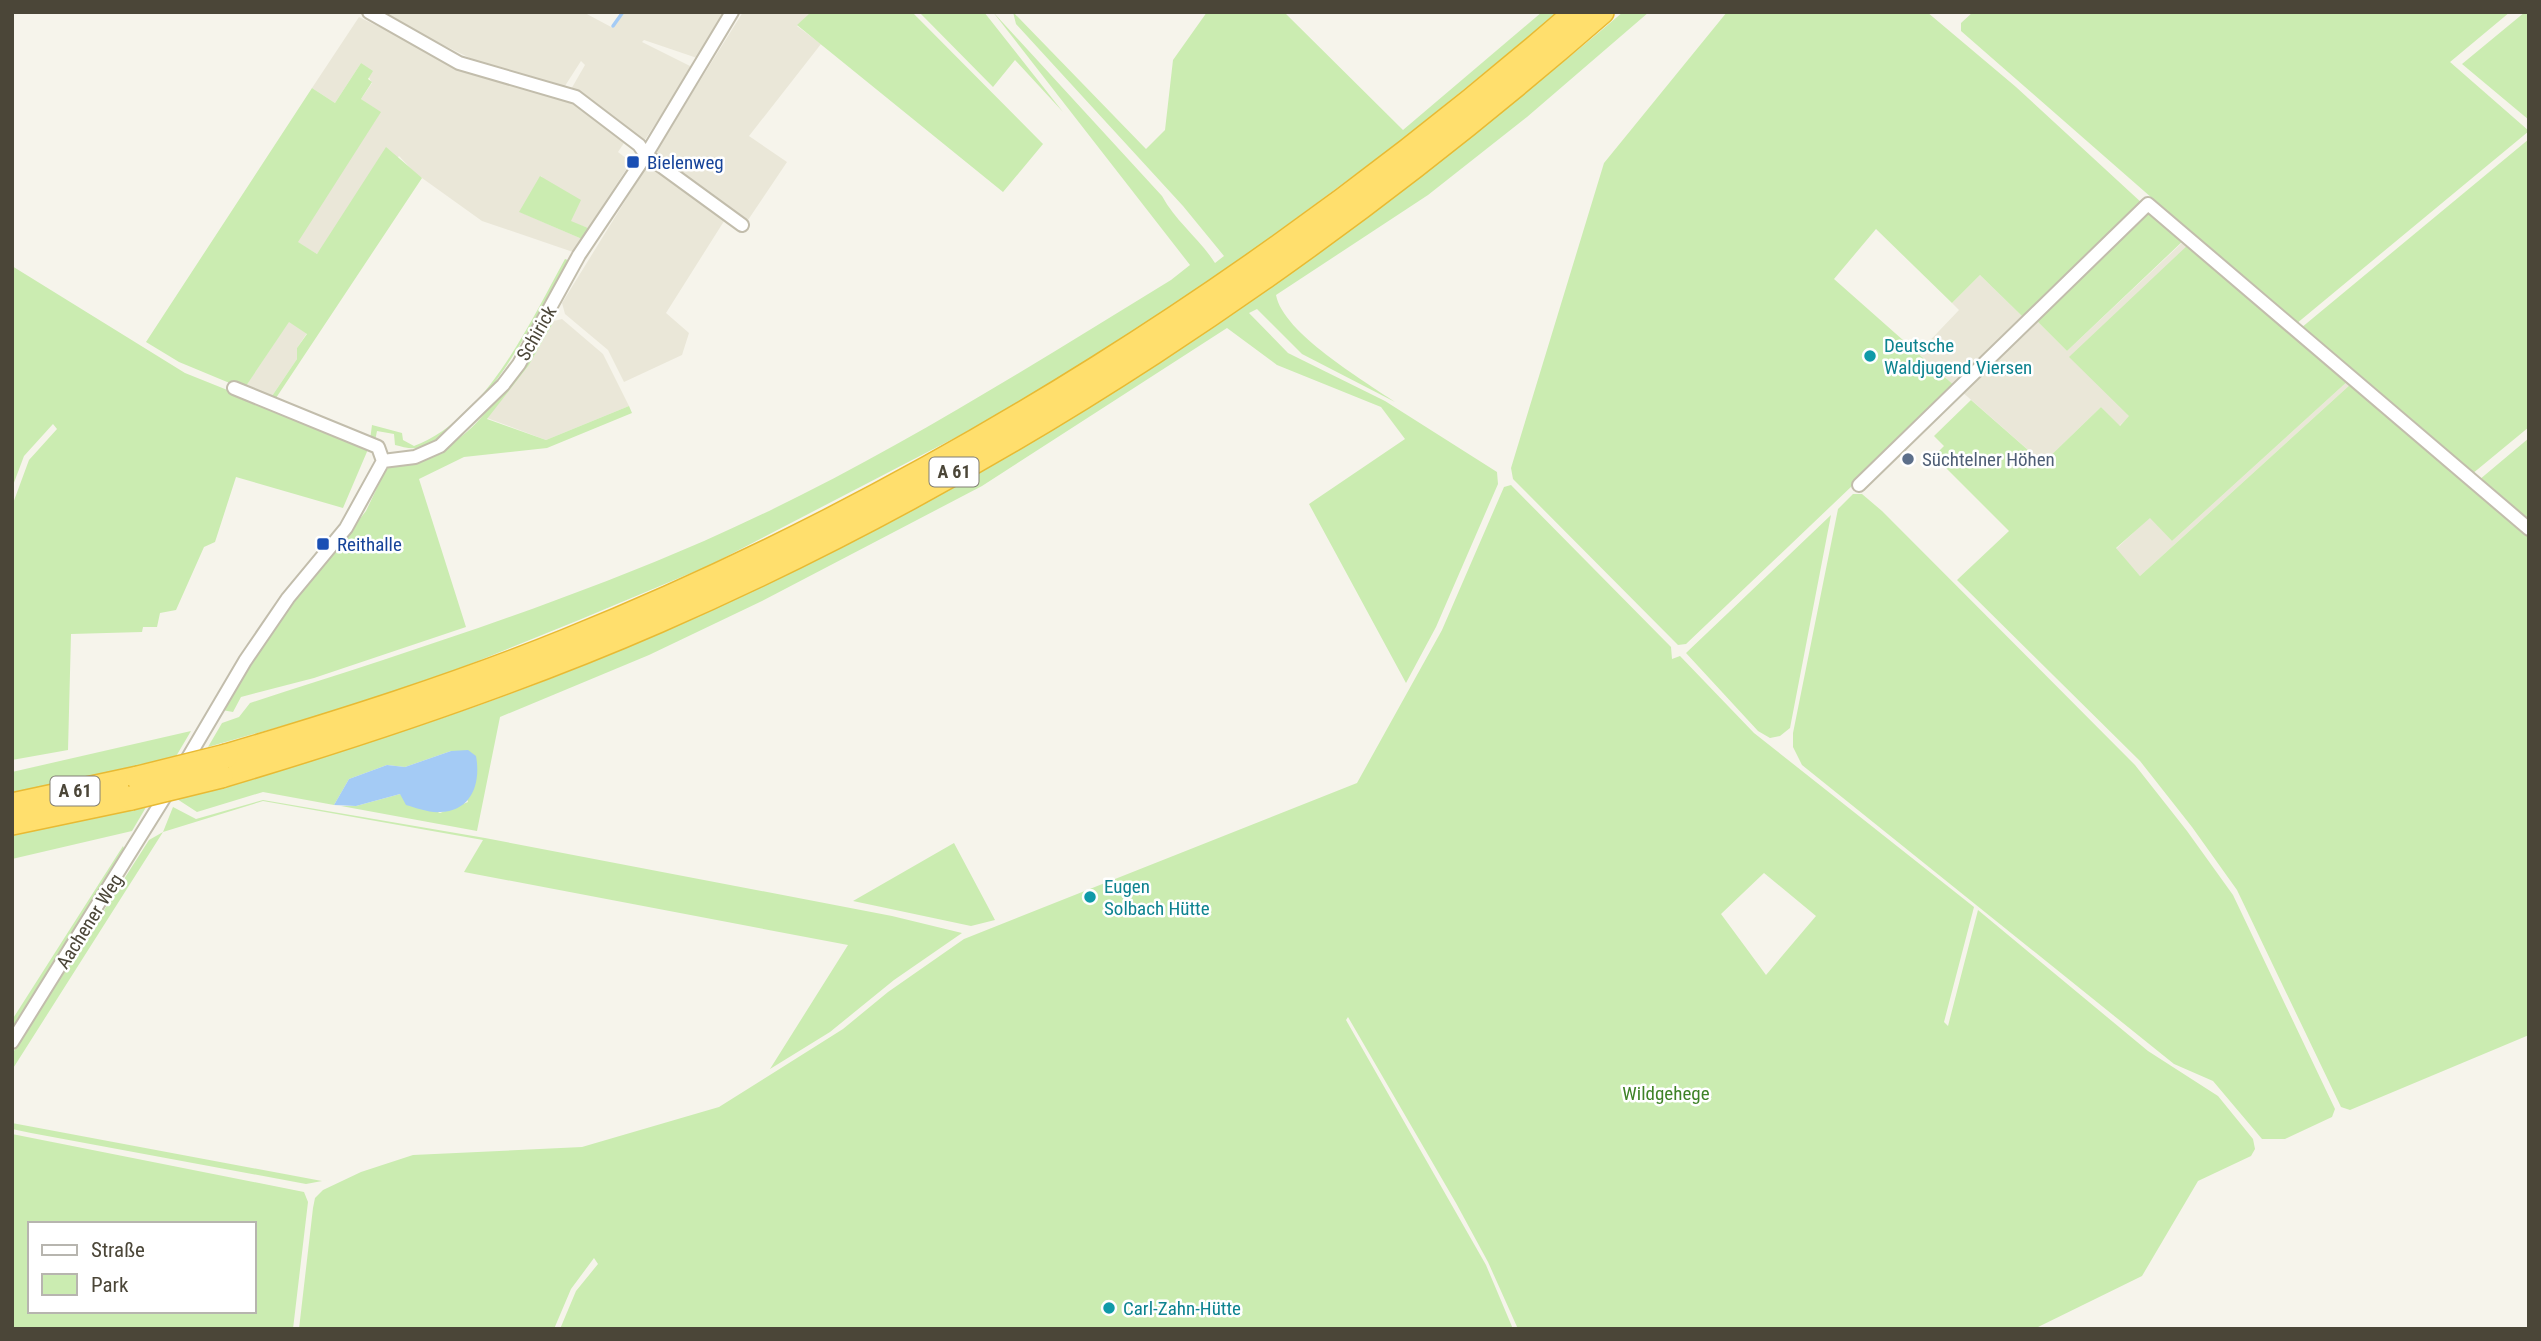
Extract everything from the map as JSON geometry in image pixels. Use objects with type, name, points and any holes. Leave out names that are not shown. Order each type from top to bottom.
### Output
[{"type":"highway","name":"A 61","points":[[223,766],[565,641],[740,564],[900,483],[1107,361],[1270,251],[1456,112],[1576,12]]},
{"type":"highway","name":"A 61","points":[[12,823],[135,788],[369,731],[572,657],[747,580],[908,498],[1117,375],[1289,259],[1461,130],[1602,12]]},
{"type":"highway","name":"A 61","points":[[12,804],[135,788]]},
{"type":"street","points":[[369,12],[460,63],[576,97],[639,145],[646,155],[742,225]]},
{"type":"street","name":"Schirick","points":[[383,461],[415,457],[440,446],[503,385],[519,364],[579,254],[646,155],[732,12]]},
{"type":"street","points":[[1859,485],[2148,204],[2529,529]]},
{"type":"street","points":[[234,388],[378,447],[383,461]]},
{"type":"street","name":"Aachener Weg","points":[[12,1042],[164,799],[245,661],[288,598],[346,528],[383,461]]},
{"type":"shaded area","points":[[376,12],[583,12],[613,28],[625,12],[725,12],[697,58],[644,40],[642,42],[692,67],[643,143],[570,91],[585,65],[581,61],[563,89],[478,62]]},
{"type":"shaded area","points":[[743,12],[811,12],[797,26],[821,44],[749,136],[787,162],[746,223],[658,159],[656,151]]},
{"type":"shaded area","points":[[359,17],[422,48],[567,99],[626,140],[618,152],[631,162],[588,228],[571,222],[541,176],[520,212],[582,239],[573,252],[482,221],[415,173],[399,156],[317,254],[297,242],[380,112],[361,99],[372,83],[361,63],[335,103],[312,88]]},
{"type":"shaded area","points":[[654,166],[726,218],[666,313],[689,333],[682,355],[624,382],[608,350],[565,314],[562,303],[646,167]]},
{"type":"shaded area","points":[[2185,240],[2190,243],[2130,416],[2119,426],[2101,407],[2043,463],[1961,391],[2033,317],[2067,351]]},
{"type":"shaded area","points":[[1980,275],[2024,318],[1956,387],[1918,353],[1959,310],[1952,303]]},
{"type":"shaded area","points":[[562,319],[603,354],[629,406],[546,440],[487,418],[529,365],[554,321]]},
{"type":"shaded area","points":[[289,321],[307,333],[297,348],[297,359],[270,399],[244,389]]},
{"type":"shaded area","points":[[2349,380],[2352,383],[2140,576],[2116,549],[2150,517],[2172,541]]},
{"type":"green space","points":[[811,12],[912,12],[1043,144],[1003,192],[797,25]]},
{"type":"green space","points":[[919,12],[984,12],[1063,112],[1015,60],[993,87]]},
{"type":"green space","points":[[993,12],[1162,196],[1215,263],[1224,256],[1183,206],[1016,24],[1013,12],[1146,149],[1165,130],[1173,60],[1207,12],[1284,12],[1403,130],[1542,12],[1559,12],[1399,142],[1206,285],[1139,332],[968,431],[710,565],[579,620],[458,669],[338,710],[208,747],[222,723],[239,717],[250,703],[422,647],[593,586],[765,513],[942,418],[1171,280],[1190,265]]},
{"type":"green space","points":[[1623,12],[1649,12],[1527,117],[1428,195],[1276,295],[1282,310],[1308,340],[1395,402],[1302,354],[1257,309],[1249,313],[1288,353],[1385,401],[1497,472],[1498,484],[1436,627],[1406,683],[1309,504],[1405,439],[1381,407],[1277,365],[1227,328],[982,486],[762,601],[649,655],[500,717],[477,831],[341,806],[356,806],[400,794],[440,813],[468,802],[451,751],[405,767],[387,765],[349,779],[334,805],[263,792],[197,812],[177,799],[179,796],[367,743],[552,678],[698,617],[840,548],[979,472],[1114,390],[1247,302],[1375,209],[1501,112]]},
{"type":"green space","points":[[1727,12],[1927,12],[2016,87],[2143,204],[2024,318],[1980,275],[1952,303],[1876,229],[1834,279],[1956,387],[1686,644],[1678,645],[1513,479],[1511,468],[1604,163]]},
{"type":"green space","points":[[1973,12],[2510,12],[2450,62],[2529,131],[2296,324],[1961,31],[1961,23]]},
{"type":"green space","points":[[2525,12],[2529,12],[2529,120],[2462,64]]},
{"type":"green space","points":[[361,63],[373,71],[368,79],[372,82],[361,99],[381,112],[298,242],[317,254],[386,147],[422,178],[274,401],[270,399],[297,359],[297,348],[307,334],[289,322],[244,389],[179,362],[146,342],[312,88],[335,103]]},
{"type":"green space","points":[[2529,139],[2529,427],[2472,474],[2301,328]]},
{"type":"green space","points":[[540,176],[581,200],[571,221],[588,228],[582,239],[519,212]]},
{"type":"green space","points":[[2152,211],[2185,239],[2067,351],[2033,317],[2143,212]]},
{"type":"green space","points":[[2190,243],[2349,380],[2172,541],[2150,518],[2116,548],[2140,576],[2352,383],[2529,535],[2529,1035],[2350,1110],[2341,1107],[2237,890],[2192,827],[2140,761],[1957,580],[2009,531],[1941,463],[1943,460],[1936,454],[1944,446],[1934,436],[1971,400],[2043,463],[2101,407],[2120,426],[2129,416],[2069,357]]},
{"type":"green space","points":[[565,259],[568,260],[524,338],[486,393],[465,417],[444,435],[418,448],[395,445],[394,434],[377,431],[375,441],[370,440],[372,425],[402,433],[403,440],[414,446],[440,433],[463,414],[485,392],[504,366]]},
{"type":"green space","points":[[12,266],[185,373],[369,447],[343,508],[236,477],[215,542],[204,547],[176,610],[160,613],[157,627],[143,627],[142,632],[71,634],[68,750],[12,760],[12,506],[29,460],[57,429],[53,424],[24,456],[12,488]]},
{"type":"green space","points":[[554,321],[529,365],[487,419],[546,440],[629,406],[632,413],[547,448],[464,457],[419,479],[466,627],[314,678],[241,697],[233,712],[222,710],[263,640],[366,511],[386,469],[436,452],[461,437],[490,407]]},
{"type":"green space","points":[[2529,438],[2529,523],[2479,480]]},
{"type":"green space","name":"Wildgehege","points":[[1511,485],[1671,647],[1672,659],[1680,656],[1754,733],[1974,907],[1944,1022],[1948,1026],[1978,910],[2148,1051],[2218,1096],[2253,1139],[2255,1149],[2251,1156],[2198,1181],[2142,1276],[2034,1329],[1518,1329],[1488,1262],[1456,1203],[1348,1017],[1346,1020],[1486,1265],[1513,1329],[560,1329],[576,1291],[598,1264],[594,1258],[571,1289],[554,1329],[299,1329],[313,1208],[315,1198],[323,1190],[361,1172],[413,1155],[582,1147],[719,1107],[843,1029],[888,992],[964,939],[1357,783],[1442,630],[1504,487]],"holes":[[[1764,873],[1816,916],[1766,975],[1721,914]]]},
{"type":"green space","points":[[1853,494],[1862,494],[1882,511],[2135,765],[2187,831],[2233,895],[2335,1109],[2332,1117],[2285,1139],[2262,1139],[2213,1081],[2174,1064],[1802,765],[1793,747],[1793,733],[1838,509]]},
{"type":"green space","points":[[1831,515],[1790,728],[1780,736],[1770,738],[1758,731],[1686,653]]},
{"type":"green space","points":[[191,731],[132,831],[12,859],[12,772]]},
{"type":"green space","points":[[263,800],[485,838],[892,916],[962,933],[894,980],[830,1032],[770,1069],[848,945],[464,872],[483,840],[263,801],[163,832],[173,807],[196,819]]},
{"type":"green space","points":[[163,832],[12,1070],[12,1054],[149,840]]},
{"type":"green space","points":[[954,843],[995,920],[971,926],[853,901]]},
{"type":"green space","points":[[123,846],[126,854],[12,1032],[12,1020]]},
{"type":"green space","points":[[12,1123],[322,1181],[333,1179],[306,1184],[31,1133],[12,1129]]},
{"type":"green space","points":[[12,1134],[304,1192],[308,1202],[293,1329],[12,1329]]},
{"type":"water","points":[[468,750],[476,756],[477,776],[472,794],[460,807],[432,812],[406,805],[400,794],[356,806],[334,805],[349,779],[387,765],[405,767],[451,751]]},
{"type":"waterway","points":[[613,26],[623,12]]},
{"type":"place","name":"Bielenweg","points":[[633,162]]},
{"type":"place","name":"Deutsche Waldjugend Viersen","points":[[1870,356]]},
{"type":"place","name":"Süchtelner Höhen","points":[[1908,459]]},
{"type":"place","name":"Reithalle","points":[[323,544]]},
{"type":"place","name":"Eugen Solbach Hütte","points":[[1090,897]]},
{"type":"place","name":"Carl-Zahn-Hütte","points":[[1109,1308]]}]
